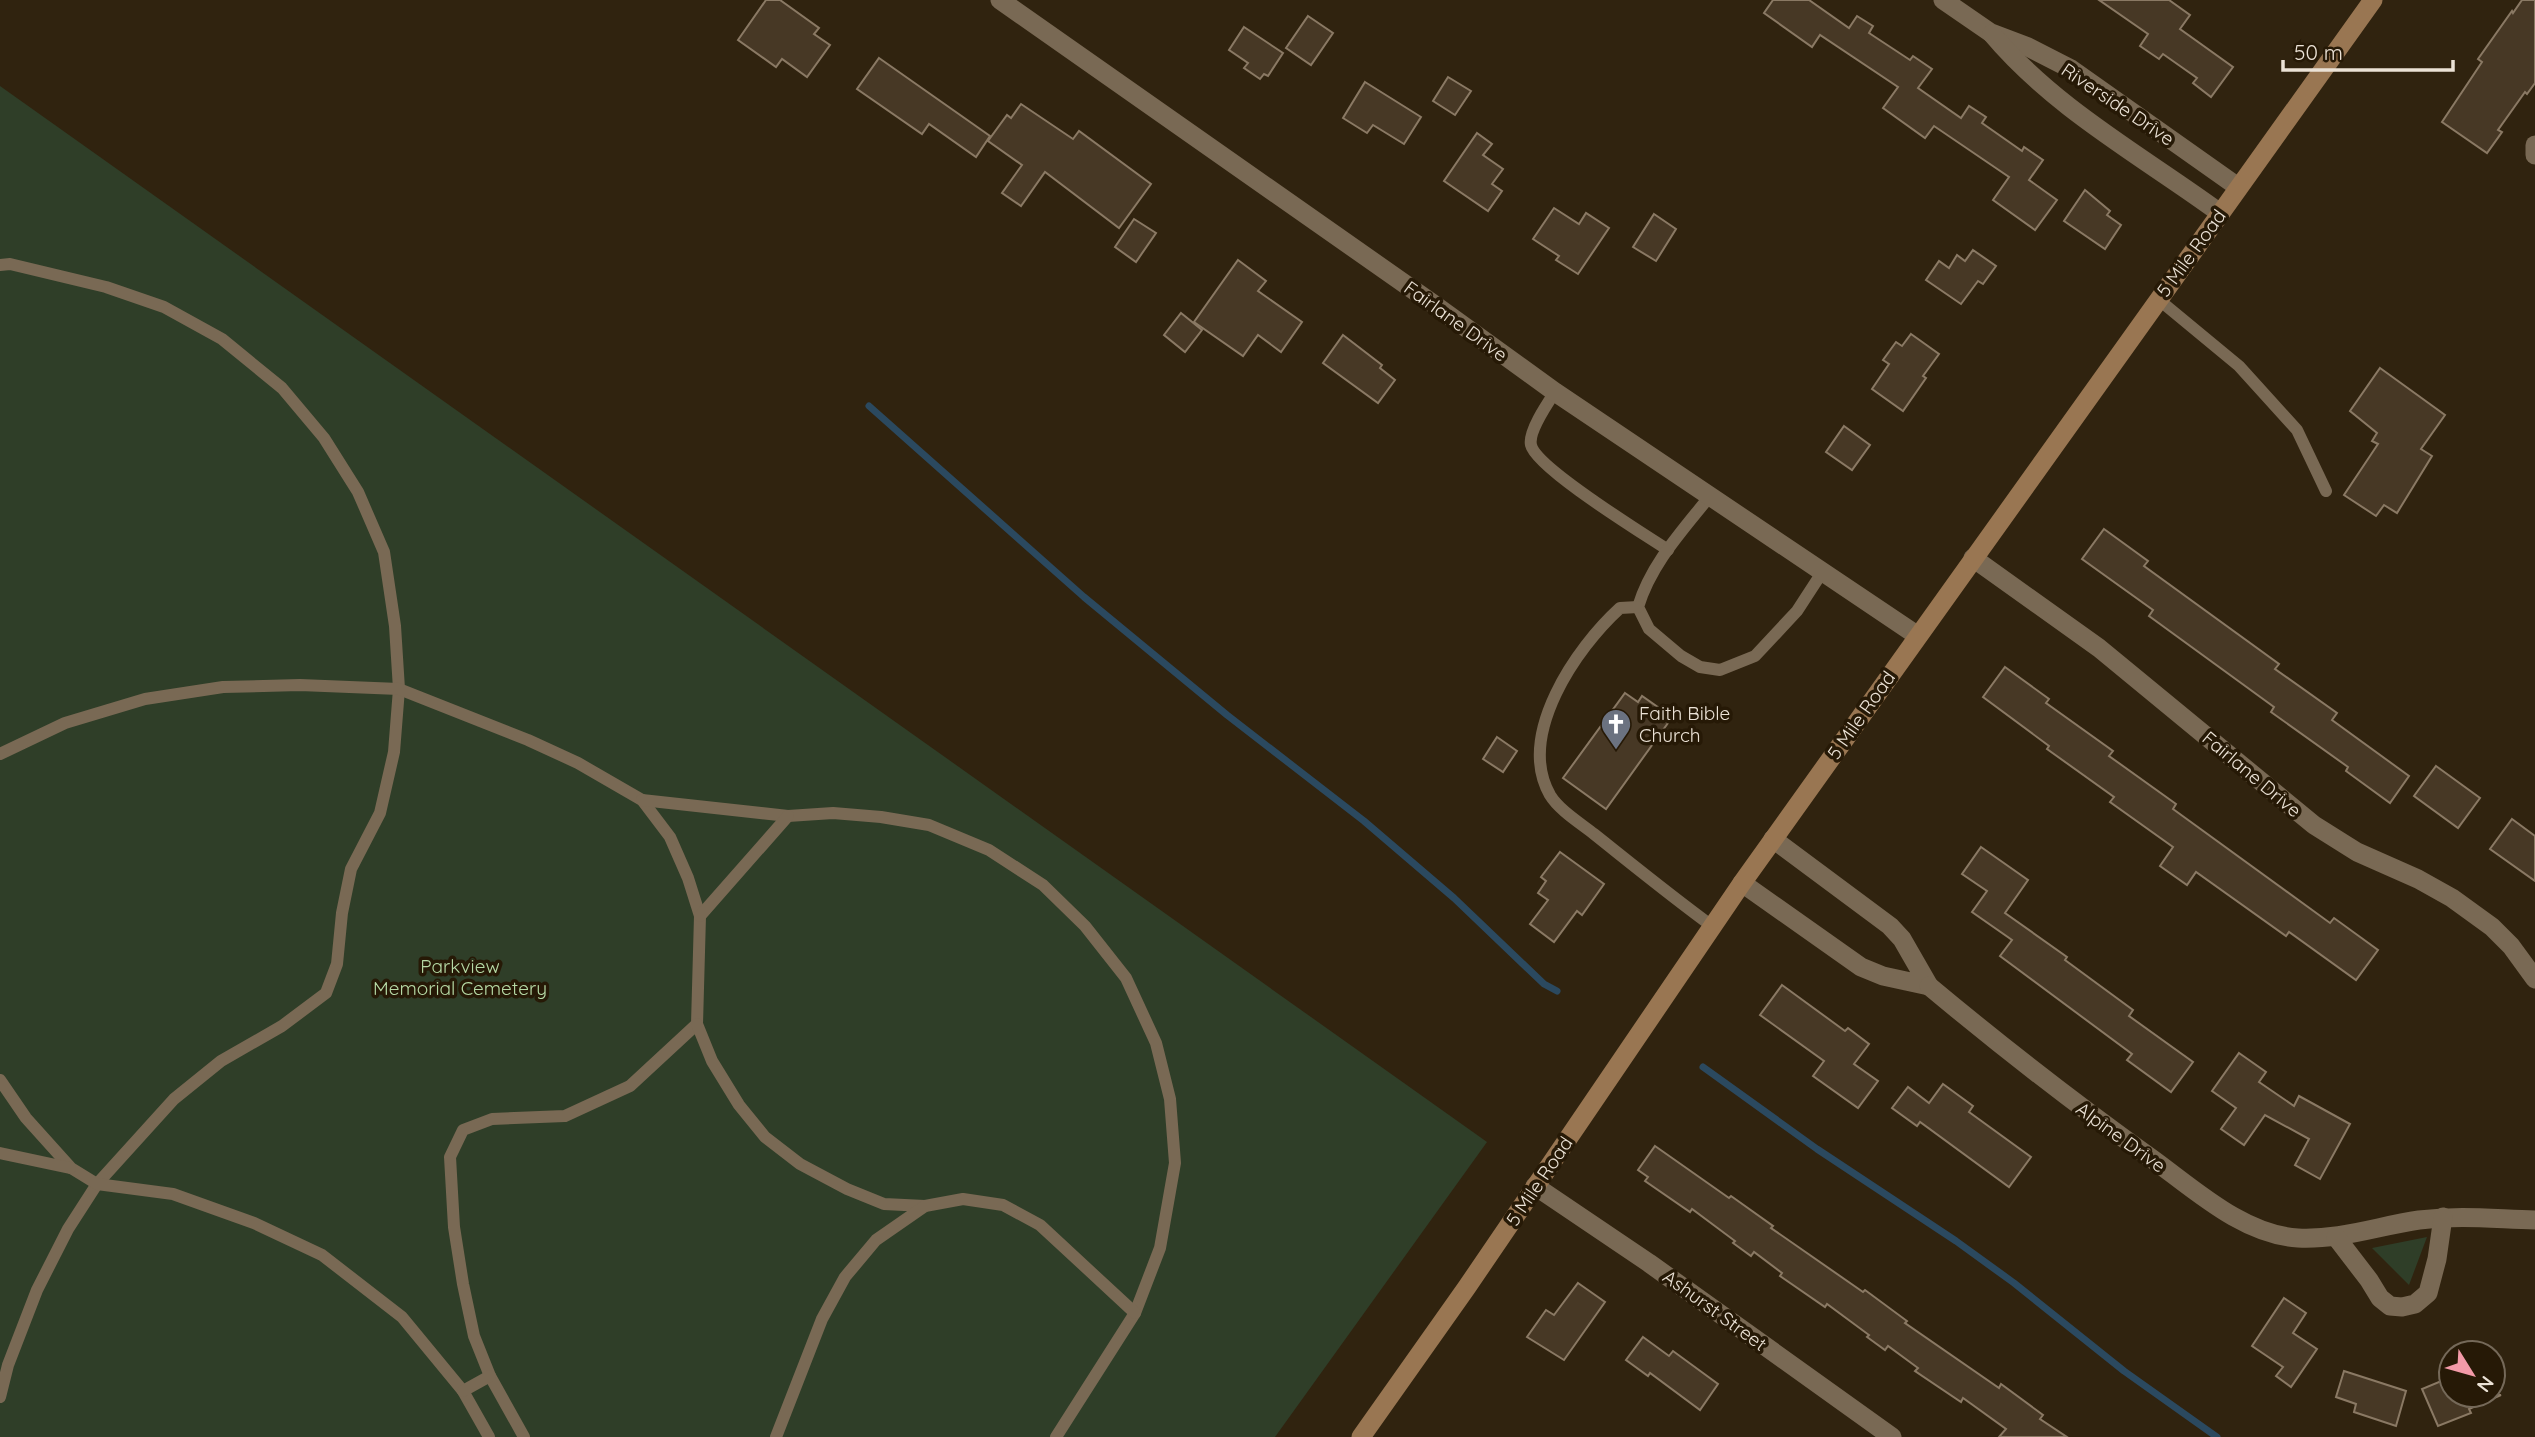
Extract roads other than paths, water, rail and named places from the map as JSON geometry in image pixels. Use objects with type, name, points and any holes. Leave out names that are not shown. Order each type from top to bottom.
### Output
[{"type":"main road","name":"5 Mile Road","points":[[1361,1437],[1742,883],[2373,0]]},
{"type":"street","name":"Fairlane Drive","points":[[1000,0],[1433,303],[1555,392],[1917,636]]},
{"type":"street","name":"Riverside Drive","points":[[1943,0],[1991,33],[2028,47],[2071,69],[2238,187]]},
{"type":"street","name":"Riverside Drive","points":[[1991,33],[2015,61],[2053,96],[2220,213]]},
{"type":"street","points":[[2535,145],[2535,155]]},
{"type":"street","name":"Fairlane Drive","points":[[1973,558],[2099,648],[2314,825],[2357,852],[2418,879],[2452,898],[2492,927],[2511,946],[2535,979]]},
{"type":"street","name":"Alpine Drive","points":[[1773,839],[1889,926],[1902,939],[1928,986],[2059,1092],[2226,1212],[2278,1235],[2297,1238],[2336,1237],[2443,1217],[2486,1216],[2535,1220]]},
{"type":"street","name":"Alpine Drive","points":[[1742,883],[1861,967],[1883,976],[1928,986]]},
{"type":"street","name":"Ashurst Street","points":[[1535,1186],[1660,1271],[1892,1437]]},
{"type":"street","points":[[2336,1237],[2380,1298],[2390,1306],[2402,1307],[2416,1304],[2428,1293],[2437,1259],[2443,1217]]},
{"type":"lane","points":[[0,1397],[8,1365],[37,1290],[68,1229],[97,1184],[174,1098],[221,1060],[282,1026],[326,993],[337,964],[342,913],[351,869],[380,813],[394,752],[399,689],[395,626],[384,552],[358,492],[345,470],[324,438],[282,388],[222,340],[164,307],[106,287],[3,262]]},
{"type":"lane","points":[[2158,299],[2239,366],[2297,430],[2326,491]]},
{"type":"lane","points":[[1555,392],[1534,431],[1530,443],[1534,454],[1561,476],[1668,550]]},
{"type":"lane","points":[[1710,496],[1656,566],[1638,607],[1649,629],[1681,656],[1699,667],[1720,670],[1755,656],[1797,611],[1823,572]]},
{"type":"lane","points":[[1638,607],[1620,608],[1605,621],[1576,659],[1555,697],[1541,732],[1539,755],[1542,778],[1552,798],[1566,811],[1642,874],[1712,926]]},
{"type":"lane","points":[[0,754],[65,723],[145,699],[223,687],[300,685],[399,689],[528,740],[642,800],[788,816],[833,813],[929,825],[989,850],[1043,885],[1084,926],[1126,978],[1156,1043],[1170,1100],[1175,1163],[1160,1248],[1135,1313],[1056,1437]]},
{"type":"lane","points":[[642,800],[670,837],[688,878],[700,916],[696,1024],[712,1061],[739,1105],[765,1137],[800,1164],[847,1189],[884,1204],[925,1206],[963,1199],[1003,1205],[1040,1225],[1135,1313]]},
{"type":"lane","points":[[700,916],[788,816]]},
{"type":"lane","points":[[524,1437],[490,1376],[474,1336],[454,1227],[450,1157],[463,1130],[492,1119],[565,1115],[630,1086],[696,1024]]},
{"type":"lane","points":[[0,1080],[26,1118],[71,1168],[97,1184],[173,1194],[254,1223],[322,1255],[402,1317],[463,1391],[489,1437]]},
{"type":"lane","points":[[0,1153],[71,1168]]},
{"type":"lane","points":[[776,1437],[822,1319],[845,1276],[876,1240],[925,1206]]},
{"type":"lane","points":[[463,1391],[490,1376]]},
{"type":"waterway","points":[[869,406],[1084,597],[1227,715],[1364,821],[1454,898],[1544,984],[1557,991]]},
{"type":"waterway","points":[[1703,1067],[1817,1149],[1956,1241],[2014,1283],[2124,1371],[2217,1437]]},
{"type":"place","name":"Faith Bible Church","points":[[1616,751]]},
{"type":"park label","name":"Parkview Memorial Cemetery","points":[[460,977]]}]
